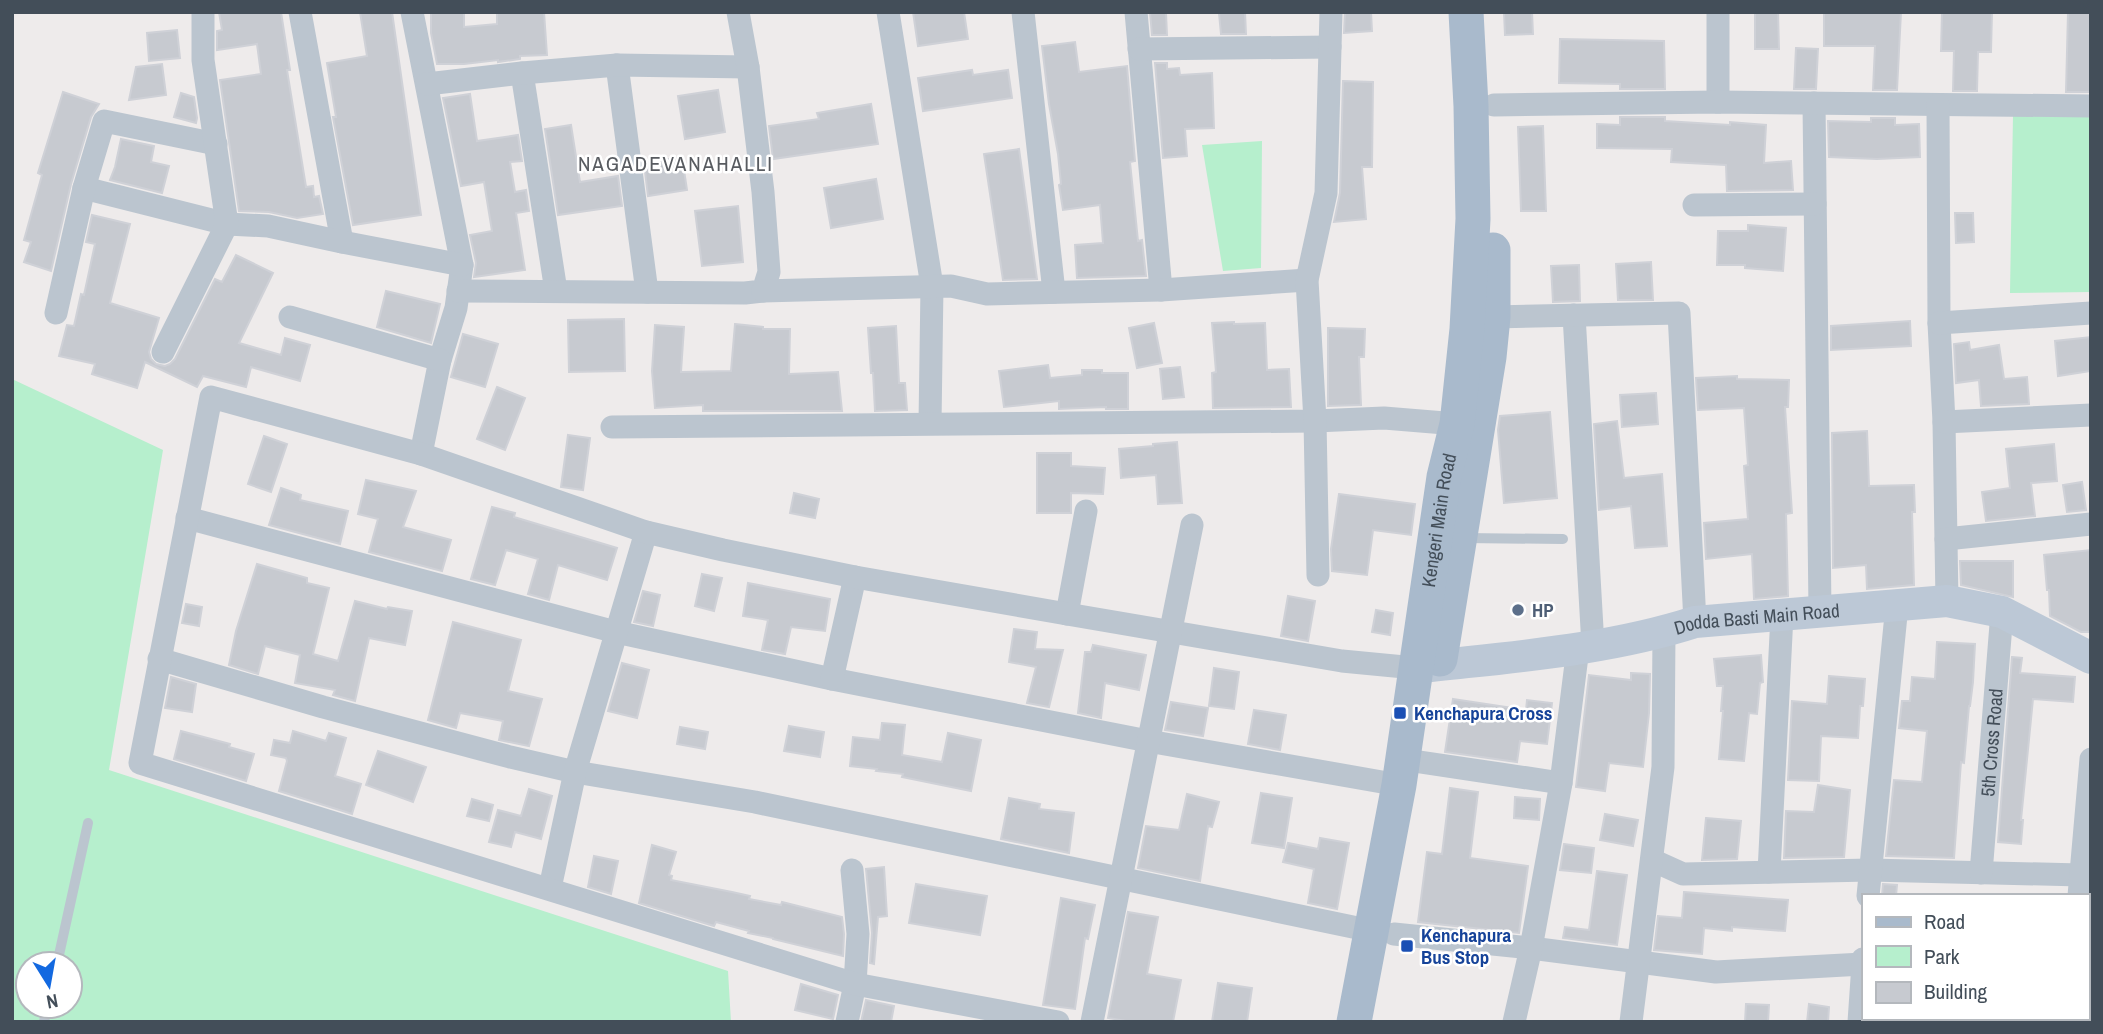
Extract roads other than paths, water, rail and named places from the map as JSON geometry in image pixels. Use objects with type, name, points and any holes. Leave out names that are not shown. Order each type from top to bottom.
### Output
[{"type":"main road","name":"Kengeri Main Road","points":[[1378,1022],[1383,932],[1427,667],[1444,477],[1457,424],[1467,329],[1473,219],[1466,12]]},
{"type":"main road","name":"Kengeri Main Road","points":[[1427,667],[1460,538],[1493,317],[1494,105],[1490,12]]},
{"type":"main road","name":"Kengeri Main Road","points":[[1354,1022],[1383,932]]},
{"type":"street","points":[[163,352],[227,224],[203,60],[203,12]]},
{"type":"street","points":[[300,12],[342,242]]},
{"type":"street","points":[[412,12],[462,265],[456,308],[440,360],[421,454]]},
{"type":"street","points":[[738,12],[748,67],[763,192],[769,272],[763,291]]},
{"type":"street","points":[[888,12],[932,286],[930,423]]},
{"type":"street","points":[[1023,12],[1054,292]]},
{"type":"street","points":[[1136,12],[1161,290]]},
{"type":"street","points":[[1318,576],[1315,421],[1307,280],[1326,193],[1331,12]]},
{"type":"street","points":[[1718,12],[1718,102]]},
{"type":"street","points":[[1139,49],[1330,47]]},
{"type":"street","points":[[427,84],[617,65],[748,67]]},
{"type":"street","points":[[617,65],[647,292]]},
{"type":"street","points":[[522,73],[556,291]]},
{"type":"street","points":[[1494,105],[1718,102],[2091,106]]},
{"type":"street","points":[[1814,103],[1820,611]]},
{"type":"street","points":[[1938,105],[1939,323],[1944,422],[1947,601]]},
{"type":"street","points":[[56,313],[84,188],[104,121],[216,144]]},
{"type":"street","points":[[84,188],[227,224],[268,226],[462,265]]},
{"type":"street","points":[[1694,205],[1815,204]]},
{"type":"street","points":[[458,290],[745,293],[951,286],[987,294],[1161,290],[1307,280]]},
{"type":"street","points":[[1493,317],[1679,313],[1695,622]]},
{"type":"street","points":[[1939,323],[2091,313]]},
{"type":"street","points":[[1514,1022],[1531,948],[1586,647],[1574,315]]},
{"type":"street","points":[[290,317],[440,360]]},
{"type":"street","points":[[1058,1022],[855,984],[139,763],[211,397],[421,454],[646,532],[855,577],[1067,614],[1342,660],[1427,667]]},
{"type":"street","points":[[1944,422],[2091,415]]},
{"type":"street","points":[[612,427],[1315,421],[1384,418],[1457,424]]},
{"type":"street","points":[[1067,614],[1086,512]]},
{"type":"street","points":[[187,518],[616,632],[832,679],[1147,741],[1410,773],[1561,783]]},
{"type":"street","points":[[1946,538],[2091,524]]},
{"type":"street","points":[[1092,1022],[1192,525]]},
{"type":"street","points":[[550,888],[575,772],[646,532]]},
{"type":"street","points":[[832,679],[855,577]]},
{"type":"street","name":"Dodda Basti Main Road","points":[[1427,667],[1586,647],[1664,632],[1695,622],[1947,601],[2002,612],[2091,658]]},
{"type":"street","points":[[1868,894],[1897,606]]},
{"type":"street","name":"5th Cross Road","points":[[1981,873],[2002,612]]},
{"type":"street","points":[[1769,872],[1782,615]]},
{"type":"street","points":[[1631,1022],[1663,767],[1664,632]]},
{"type":"street","points":[[159,659],[336,711],[575,772],[755,802],[1383,932],[1716,972],[1862,964]]},
{"type":"street","points":[[1652,860],[1683,874],[1870,870],[1981,873],[2080,886],[2091,759]]},
{"type":"street","points":[[847,1022],[855,984],[858,934],[852,870]]},
{"type":"street","points":[[1859,1022],[1862,996]]},
{"type":"lane","points":[[1460,538],[1563,539]]},
{"type":"lane","points":[[60,950],[88,823]]},
{"type":"place","name":"HP","points":[[1518,610]]},
{"type":"place","name":"Kenchapura Cross","points":[[1400,713]]},
{"type":"place","name":"Kenchapura Bus Stop","points":[[1407,946]]},
{"type":"district","name":"NAGADEVANAHALLI","points":[[676,163]]}]
